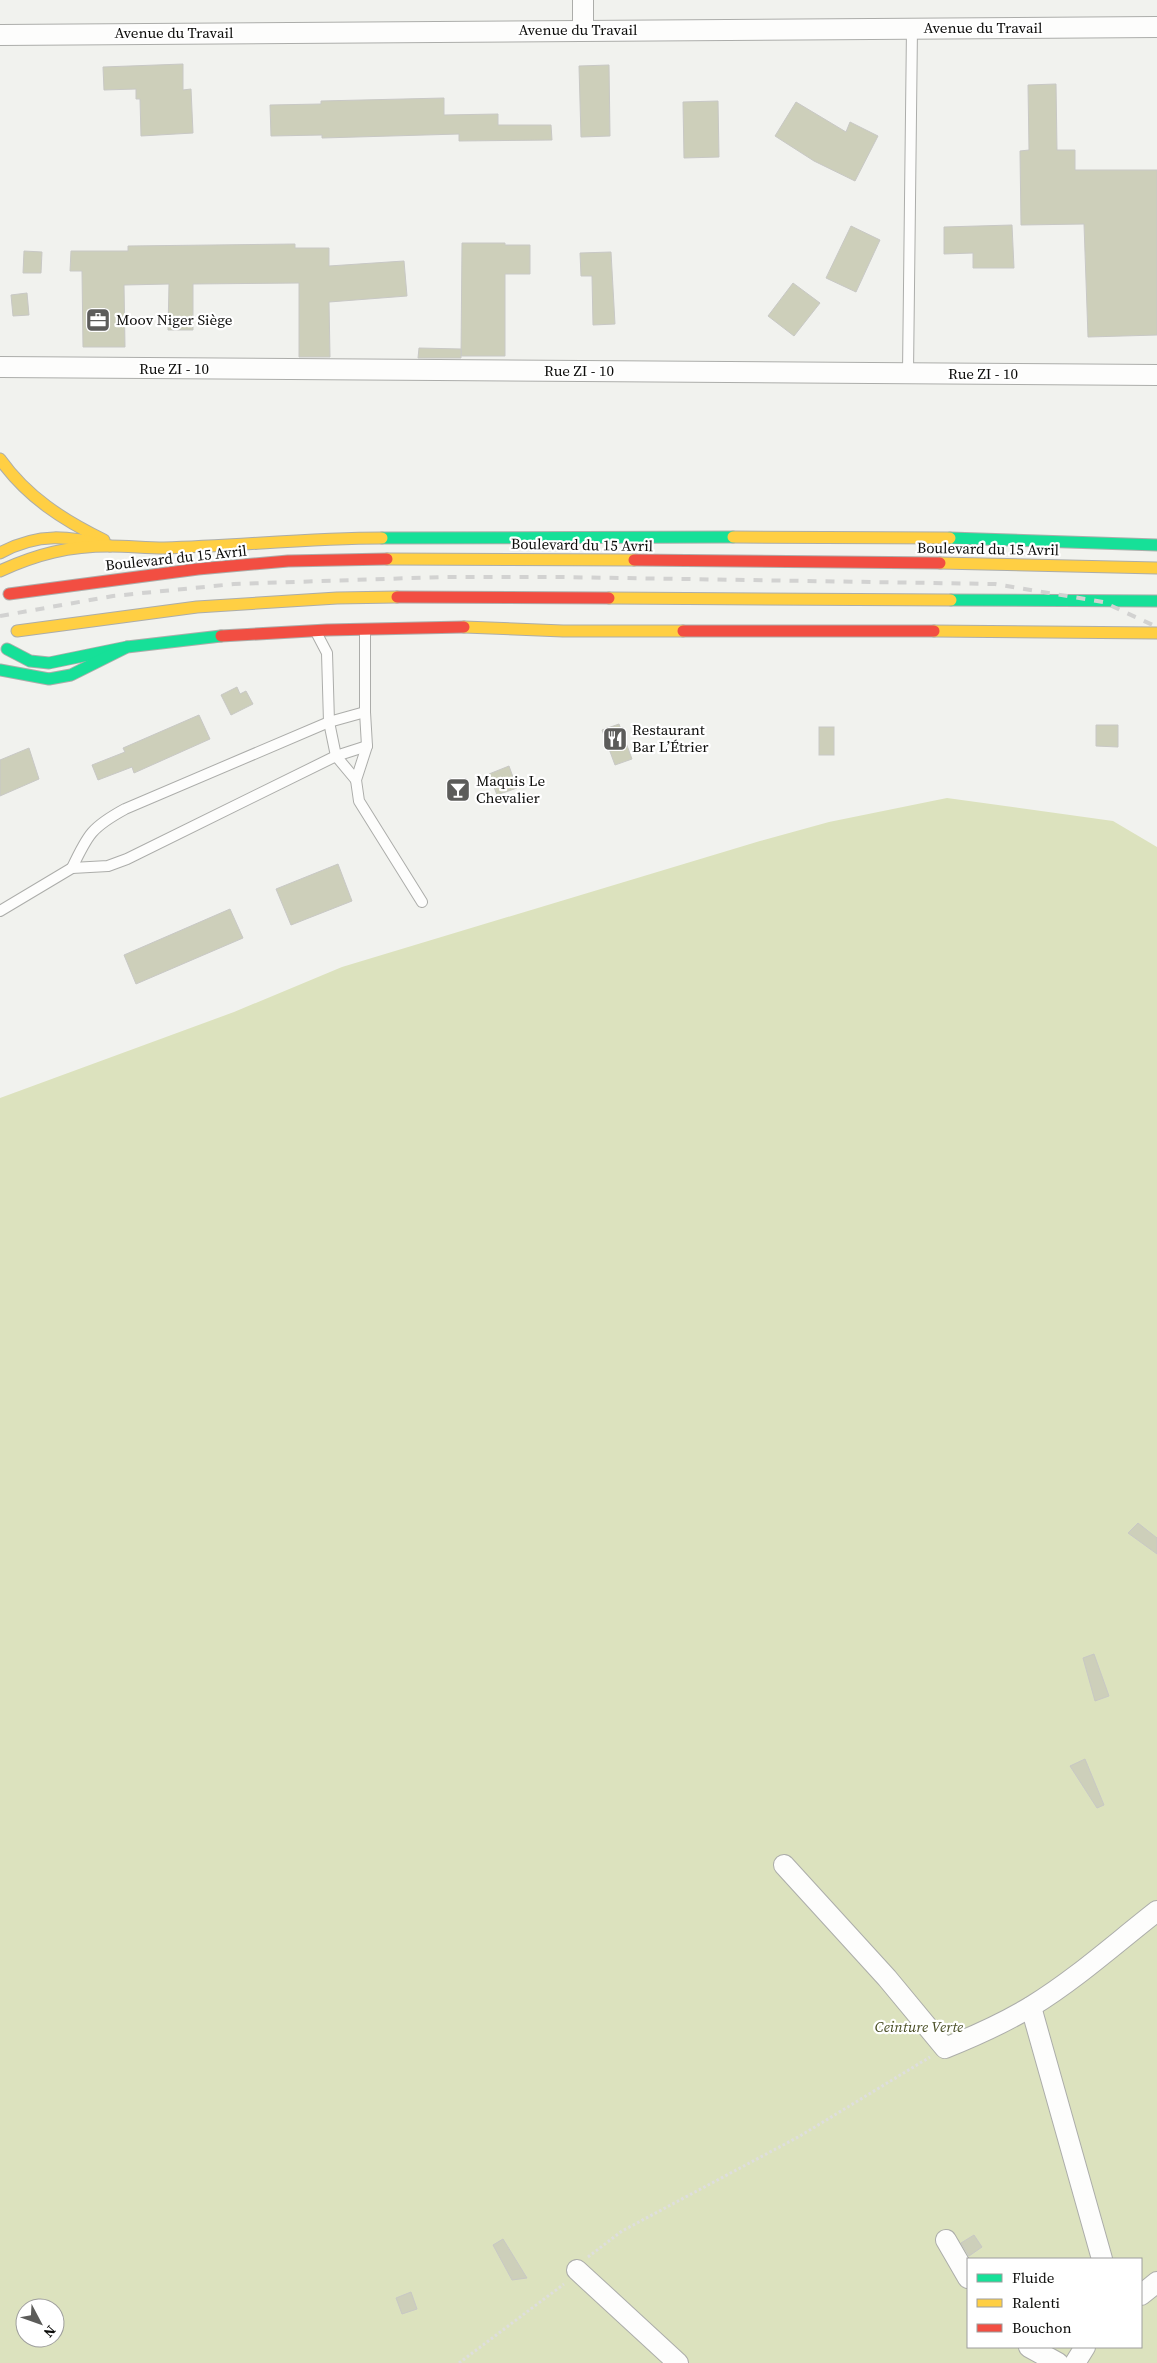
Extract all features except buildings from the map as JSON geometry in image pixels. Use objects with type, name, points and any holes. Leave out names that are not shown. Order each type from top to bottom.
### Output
[{"type":"main road","points":[[0,459],[25,488],[45,507],[74,527],[115,546]]},
{"type":"main road","points":[[0,553],[16,544],[38,537],[60,535],[115,546]]},
{"type":"main road","name":"Boulevard du 15 Avril","points":[[115,546],[163,548],[325,538],[578,536],[911,537],[1157,545]]},
{"type":"main road","points":[[0,571],[42,553],[62,549],[115,546]]},
{"type":"main road","name":"Boulevard du 15 Avril","points":[[10,594],[126,577],[228,566],[416,558],[915,562],[1157,568]]},
{"type":"main road","points":[[1,585],[10,594],[14,605]]},
{"type":"main road","points":[[17,631],[197,607],[346,598],[1157,601]]},
{"type":"main road","points":[[17,617],[17,631],[4,653],[30,661],[49,662],[127,647],[226,635],[365,629],[451,627],[563,631],[852,630],[1157,633]]},
{"type":"main road","points":[[0,670],[49,679],[71,675],[127,647]]},
{"type":"street","points":[[583,0],[583,30]]},
{"type":"street","name":"Avenue du Travail","points":[[0,35],[1157,27]]},
{"type":"street","name":"Rue ZI - 10","points":[[0,368],[1157,375]]},
{"type":"street","points":[[784,1866],[887,1978],[946,2048],[989,2030],[1031,2007],[1064,1984],[1157,1911]]},
{"type":"street","points":[[1031,2007],[1102,2258]]},
{"type":"street","points":[[946,2240],[967,2276]]},
{"type":"street","points":[[577,2270],[678,2363]]},
{"type":"street","points":[[1142,2294],[1157,2282]]},
{"type":"street","points":[[1031,2348],[1058,2363]]},
{"type":"street","points":[[1075,2363],[1084,2348]]},
{"type":"lane","points":[[908,373],[912,28]]},
{"type":"lane","points":[[365,629],[367,746],[356,780],[359,801],[422,902]]},
{"type":"lane","points":[[316,631],[327,653],[329,722],[336,756],[356,780]]},
{"type":"lane","points":[[72,868],[87,837],[101,822],[125,809],[329,722],[365,712]]},
{"type":"lane","points":[[0,911],[72,868],[108,866],[127,859],[336,756],[367,746]]},
{"type":"path","points":[[460,2363],[560,2287],[593,2251],[622,2231],[800,2136],[946,2048]]},
{"type":"green space","name":"Ceinture Verte","points":[[947,798],[1113,821],[1157,847],[1157,2363],[0,2363],[0,1098],[234,1012],[342,967],[760,841],[829,822]]},
{"type":"railway","points":[[0,616],[113,596],[234,584],[443,577],[559,577],[995,584],[1103,602],[1157,627]]},
{"type":"traffic: fast","points":[[382,538],[733,537]]},
{"type":"traffic: fast","points":[[950,538],[1157,545]]},
{"type":"traffic: fast","points":[[951,600],[1157,601]]},
{"type":"traffic: fast","points":[[0,670],[49,679],[71,675],[127,647],[221,636]]},
{"type":"traffic: fast","points":[[7,649],[30,661],[49,663],[127,647]]},
{"type":"traffic: slow","points":[[0,459],[34,496],[60,516],[104,540]]},
{"type":"traffic: slow","points":[[733,537],[950,538]]},
{"type":"traffic: slow","points":[[0,553],[28,542],[54,538],[67,538],[110,546]]},
{"type":"traffic: slow","points":[[0,571],[54,552],[95,546],[164,548],[327,539],[382,538]]},
{"type":"traffic: slow","points":[[387,559],[634,560]]},
{"type":"traffic: slow","points":[[940,563],[1157,568]]},
{"type":"traffic: slow","points":[[17,631],[197,607],[337,598],[397,597]]},
{"type":"traffic: slow","points":[[609,598],[951,600]]},
{"type":"traffic: slow","points":[[464,627],[563,631],[683,631]]},
{"type":"traffic: slow","points":[[934,631],[1157,633]]},
{"type":"traffic: jam","points":[[9,594],[198,569],[288,561],[387,559]]},
{"type":"traffic: jam","points":[[634,560],[940,563]]},
{"type":"traffic: jam","points":[[397,597],[609,598]]},
{"type":"traffic: jam","points":[[221,636],[327,630],[464,627]]},
{"type":"traffic: jam","points":[[683,631],[934,631]]},
{"type":"place","name":"Moov Niger Siège","points":[[98,320]]},
{"type":"place","name":"Restaurant Bar L’Étrier","points":[[615,739]]},
{"type":"place","name":"Maquis Le Chevalier","points":[[458,790]]}]
